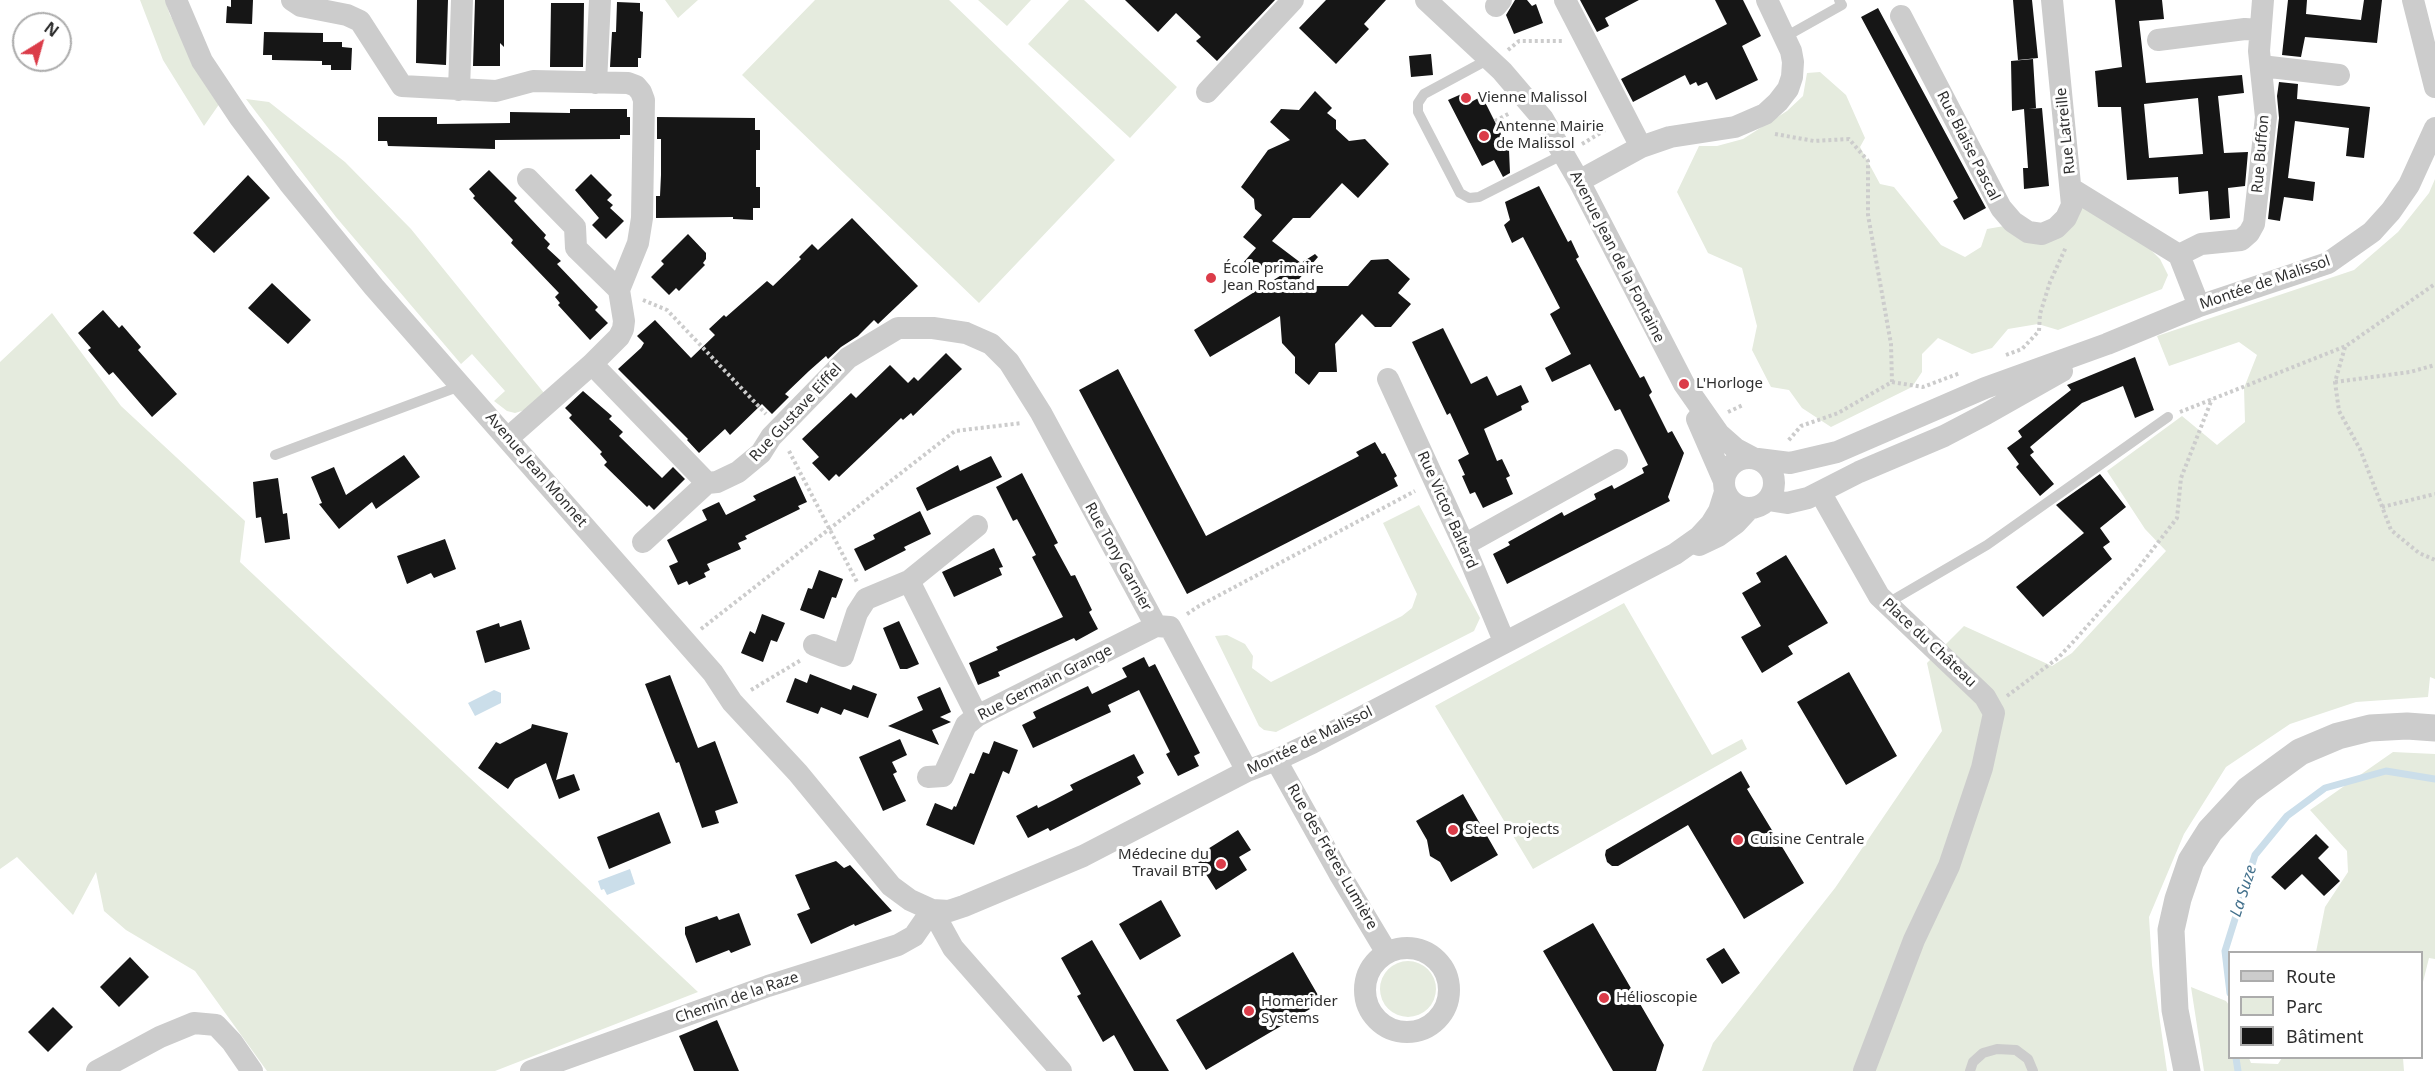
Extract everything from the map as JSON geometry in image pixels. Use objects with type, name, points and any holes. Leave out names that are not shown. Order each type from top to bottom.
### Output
[{"type":"street","name":"Avenue Jean Monnet","points":[[176,0],[202,61],[240,118],[289,183],[374,287],[713,673],[732,702],[798,773],[891,886],[910,900],[932,910]]},
{"type":"street","points":[[292,0],[301,6],[347,15],[360,21],[402,86],[496,90],[533,81],[628,83],[636,86],[644,100],[642,218],[638,243],[619,290],[623,328],[619,337],[592,364],[508,438]]},
{"type":"street","points":[[459,90],[462,0]]},
{"type":"street","points":[[596,83],[600,0]]},
{"type":"street","points":[[1207,92],[1293,0]]},
{"type":"street","name":"Avenue Jean de la Fontaine","points":[[1426,0],[1496,65],[1543,119],[1573,149],[1579,181],[1684,384],[1725,487]]},
{"type":"street","points":[[1565,0],[1641,147]]},
{"type":"street","points":[[1579,181],[1641,147],[1678,135],[1736,127],[1765,114],[1778,102],[1788,89],[1792,77],[1791,51],[1767,0]]},
{"type":"street","name":"Rue Latreille","points":[[2052,0],[2072,189],[2180,255]]},
{"type":"street","name":"Rue Buffon","points":[[2180,255],[2201,244],[2241,240],[2254,224],[2266,117],[2259,30],[2263,0]]},
{"type":"street","points":[[2413,0],[2435,87]]},
{"type":"street","name":"Rue Blaise Pascal","points":[[1901,16],[2001,208],[2013,222],[2028,232],[2042,234],[2056,228],[2066,218],[2072,205],[2072,189]]},
{"type":"street","points":[[2158,40],[2245,29],[2259,30]]},
{"type":"street","points":[[2261,66],[2339,75]]},
{"type":"street","name":"Montée de Malissol","points":[[1681,551],[1711,524],[1719,511],[1726,472],[1734,463],[1744,458],[1790,463],[1837,452],[1985,388],[2107,344],[2199,306],[2307,272],[2328,263],[2372,232],[2391,211],[2409,184],[2435,128]]},
{"type":"street","points":[[528,179],[575,227],[576,248],[619,290]]},
{"type":"street","points":[[2180,255],[2199,306]]},
{"type":"street","name":"Rue Gustave Eiffel","points":[[644,542],[707,483],[717,482],[738,472],[761,453],[771,437],[848,358],[898,328],[933,328],[966,333],[991,344],[1009,362],[1044,420]]},
{"type":"street","name":"Montée de Malissol","points":[[932,910],[949,911],[964,906],[1083,856],[1247,771],[1276,760],[1681,551],[1718,536],[1759,504],[1787,503],[1802,500],[1820,492],[1986,414],[2107,344]]},
{"type":"street","points":[[592,364],[707,483]]},
{"type":"street","name":"Rue Victor Baltard","points":[[1388,379],[1464,545],[1504,641]]},
{"type":"street","name":"Avenue Jean de la Fontaine","points":[[1684,384],[1719,434],[1736,449],[1755,459]]},
{"type":"street","name":"Rue Tony Garnier","points":[[1044,420],[1247,771]]},
{"type":"street","points":[[1725,487],[1736,505],[1759,504],[1774,489],[1774,478],[1769,467],[1755,459]]},
{"type":"street","points":[[1464,545],[1617,460]]},
{"type":"street","name":"Place du Château","points":[[1820,492],[1873,587],[1886,604],[1976,687],[1992,707]]},
{"type":"street","points":[[814,645],[843,656],[860,605],[866,599],[909,581],[977,526]]},
{"type":"street","points":[[909,581],[977,716]]},
{"type":"street","name":"Rue Germain Grange","points":[[928,777],[943,776],[966,725],[977,716],[1163,627]]},
{"type":"street","points":[[1864,1071],[1914,940],[1949,866],[1982,768],[1994,720],[1992,707]]},
{"type":"street","points":[[2187,1071],[2175,1010],[2171,930],[2178,898],[2191,861],[2210,831],[2248,790],[2300,752],[2338,736],[2370,728],[2407,726],[2435,728]]},
{"type":"street","name":"Rue des Frères Lumière","points":[[1276,760],[1387,953]]},
{"type":"street","points":[[932,910],[953,948],[1061,1071]]},
{"type":"street","name":"Chemin de la Raze","points":[[531,1071],[757,990],[898,945],[914,936],[932,910]]},
{"type":"street","points":[[98,1071],[160,1037],[194,1023],[216,1025],[232,1042],[252,1071]]},
{"type":"lane","points":[[1785,37],[1844,2]]},
{"type":"lane","points":[[1496,65],[1424,94],[1418,103],[1418,112],[1460,193],[1469,198],[1479,197],[1573,149]]},
{"type":"lane","points":[[275,455],[460,386]]},
{"type":"lane","points":[[1886,604],[1987,545],[2168,417]]},
{"type":"lane","points":[[1970,1071],[1973,1062],[1983,1053],[1997,1049],[2016,1050],[2028,1059],[2033,1071]]},
{"type":"path","points":[[1496,65],[1514,61],[1506,53],[1519,41],[1587,41]]},
{"type":"path","points":[[1765,114],[1770,133],[1814,141],[1849,139],[1868,161],[1868,215],[1891,344],[1892,382]]},
{"type":"path","points":[[1573,149],[1626,118]]},
{"type":"path","points":[[2000,357],[2022,349],[2039,331],[2040,314],[2049,282],[2071,238]]},
{"type":"path","points":[[2168,417],[2346,346],[2435,284]]},
{"type":"path","points":[[2346,346],[2335,382],[2339,411],[2360,449],[2391,530],[2419,553],[2435,560]]},
{"type":"path","points":[[2335,382],[2410,372],[2435,365]]},
{"type":"path","points":[[1782,448],[1801,426],[1838,413],[1892,382],[1923,387],[1967,370]]},
{"type":"path","points":[[1992,707],[2058,658],[2136,571],[2177,518],[2181,478],[2212,399]]},
{"type":"path","points":[[685,643],[955,431],[1044,420]]},
{"type":"path","points":[[1163,627],[1435,481]]},
{"type":"path","points":[[2382,507],[2435,494]]},
{"type":"path","points":[[732,702],[800,661],[814,645]]},
{"type":"green space","points":[[140,0],[165,0],[170,15],[220,103],[204,126],[163,60]]},
{"type":"green space","points":[[665,0],[698,0],[678,18]]},
{"type":"green space","points":[[815,0],[949,0],[1115,160],[979,303],[742,75]]},
{"type":"green space","points":[[978,0],[1031,0],[1007,26]]},
{"type":"green space","points":[[1069,0],[1084,0],[1177,87],[1130,138],[1028,44]]},
{"type":"green space","points":[[1820,72],[1846,95],[1865,138],[1860,147],[1880,184],[1894,187],[1941,245],[1965,257],[1981,247],[1987,229],[2010,225],[2027,236],[2083,206],[2147,246],[2160,259],[2168,275],[2162,289],[2058,330],[2038,324],[2008,329],[1992,348],[1972,354],[1938,338],[1922,354],[1922,372],[1912,387],[1831,427],[1802,408],[1789,390],[1771,387],[1752,350],[1757,326],[1742,268],[1708,253],[1677,192],[1699,146],[1717,146],[1743,139],[1787,111],[1803,96],[1807,73]]},
{"type":"green space","points":[[246,99],[269,102],[345,162],[411,229],[544,393],[525,410],[515,413],[507,411],[494,401],[505,391],[472,354],[461,364],[336,217]]},
{"type":"green space","points":[[2435,179],[2435,679],[2430,677],[2428,697],[2356,702],[2290,724],[2226,767],[2184,834],[2149,917],[2152,965],[2167,1071],[1702,1071],[1713,1043],[1835,888],[1942,731],[1927,663],[1964,626],[2052,666],[2072,653],[2166,551],[2145,529],[2107,471],[2182,416],[2217,445],[2245,422],[2244,388],[2257,355],[2239,342],[2169,366],[2157,336],[2354,270],[2398,232],[2429,193]]},
{"type":"green space","points":[[52,313],[121,406],[245,521],[240,562],[698,992],[495,1071],[267,1071],[195,971],[126,930],[104,911],[96,872],[73,915],[17,857],[0,869],[0,362]]},
{"type":"green space","points":[[1419,505],[1480,618],[1474,631],[1276,732],[1264,730],[1259,726],[1215,636],[1227,635],[1245,644],[1253,656],[1252,668],[1271,682],[1402,616],[1412,608],[1417,594],[1383,523]]},
{"type":"green space","points":[[1624,603],[1712,755],[1742,739],[1747,749],[1533,869],[1435,706]]},
{"type":"green space","points":[[2393,752],[2435,754],[2435,959],[2429,958],[2423,982],[2423,951],[2316,951],[2325,907],[2348,872],[2347,851],[2310,810]]},
{"type":"green space","points":[[1408,961],[1423,966],[1431,974],[1436,989],[1431,1004],[1423,1012],[1408,1017],[1393,1012],[1385,1004],[1380,989],[1385,974],[1393,966]]},
{"type":"green space","points":[[2191,987],[2228,1004],[2228,1059],[2249,1059],[2251,1063],[2278,1064],[2281,1059],[2403,1059],[2404,1071],[2204,1071]]},
{"type":"water","points":[[494,690],[501,693],[501,703],[475,716],[468,703]]},
{"type":"water","points":[[630,869],[635,884],[607,895],[604,889],[601,890],[598,881]]},
{"type":"building","points":[[231,0],[253,0],[252,24],[226,23],[227,6],[231,7]]},
{"type":"building","points":[[417,0],[448,0],[446,65],[416,63]]},
{"type":"building","points":[[475,0],[504,0],[504,47],[500,43],[500,66],[473,66]]},
{"type":"building","points":[[1125,0],[1275,0],[1217,61],[1196,41],[1201,37],[1176,13],[1158,32]]},
{"type":"building","points":[[1326,0],[1386,0],[1364,24],[1369,29],[1336,64],[1299,28]]},
{"type":"building","points":[[1515,0],[1527,0],[1532,6],[1536,4],[1543,23],[1514,34],[1506,15]]},
{"type":"building","points":[[1580,0],[1639,0],[1605,18],[1609,26],[1597,32]]},
{"type":"building","points":[[1715,0],[1743,0],[1761,36],[1742,46],[1758,80],[1716,100],[1707,82],[1698,86],[1696,82],[1690,85],[1685,75],[1633,102],[1621,79],[1727,24]]},
{"type":"building","points":[[2013,0],[2032,0],[2038,58],[2018,60]]},
{"type":"building","points":[[2115,0],[2162,0],[2164,19],[2139,21],[2146,83],[2242,75],[2244,93],[2218,96],[2224,153],[2248,152],[2245,186],[2228,188],[2230,218],[2210,220],[2208,191],[2179,194],[2178,177],[2127,180],[2121,107],[2098,107],[2095,71],[2122,67]],"holes":[[[2198,98],[2203,154],[2149,158],[2144,104]]]},
{"type":"building","points":[[2288,0],[2307,0],[2306,14],[2361,20],[2364,0],[2382,0],[2377,43],[2305,37],[2301,57],[2282,55]]},
{"type":"building","points":[[617,2],[640,3],[640,11],[643,12],[641,58],[638,58],[638,67],[610,67],[612,32],[616,32]]},
{"type":"building","points":[[551,3],[584,3],[583,67],[550,67]]},
{"type":"building","points":[[1878,8],[1986,208],[1964,220],[1953,201],[1958,198],[1861,17]]},
{"type":"building","points":[[264,32],[323,33],[323,42],[342,42],[342,47],[352,48],[351,70],[331,70],[331,65],[322,65],[322,61],[272,60],[272,55],[263,55]]},
{"type":"building","points":[[1431,54],[1433,75],[1411,77],[1409,56]]},
{"type":"building","points":[[2033,59],[2036,108],[2029,109],[2042,108],[2049,186],[2024,189],[2023,168],[2028,168],[2024,109],[2012,111],[2011,61]]},
{"type":"building","points":[[2279,82],[2298,84],[2297,99],[2370,107],[2364,158],[2346,156],[2349,128],[2295,121],[2288,178],[2315,182],[2313,201],[2284,197],[2280,221],[2268,219],[2279,118],[2277,96]]},
{"type":"building","points":[[1315,91],[1332,108],[1327,113],[1336,120],[1336,129],[1349,141],[1365,139],[1389,164],[1358,198],[1342,183],[1310,218],[1293,218],[1272,241],[1301,263],[1315,254],[1318,257],[1293,286],[1348,286],[1371,260],[1388,259],[1410,279],[1398,293],[1411,304],[1391,327],[1375,327],[1362,314],[1335,344],[1337,372],[1319,372],[1309,385],[1295,373],[1295,357],[1282,343],[1280,316],[1210,357],[1194,330],[1291,269],[1236,271],[1256,248],[1243,237],[1262,215],[1255,209],[1254,199],[1241,187],[1268,150],[1290,140],[1270,122],[1281,109],[1299,110]]},
{"type":"building","name":"Antenne Mairie de Malissol","points":[[1466,92],[1471,102],[1482,96],[1509,150],[1510,173],[1503,177],[1494,160],[1482,166],[1448,100]]},
{"type":"building","points":[[570,109],[627,109],[627,117],[630,117],[630,135],[620,135],[620,139],[495,140],[495,149],[388,146],[387,141],[378,141],[378,117],[437,117],[437,124],[510,123],[510,112],[570,113]]},
{"type":"building","points":[[657,117],[755,118],[755,130],[760,130],[760,150],[756,150],[756,187],[760,187],[760,208],[753,208],[753,220],[733,219],[733,217],[656,218],[656,196],[660,196],[661,175],[661,139],[657,139]]},
{"type":"building","points":[[489,170],[517,198],[514,201],[546,235],[544,238],[550,244],[547,248],[561,261],[557,264],[598,307],[595,310],[608,323],[590,340],[558,305],[560,303],[555,297],[559,293],[511,243],[513,240],[473,198],[475,196],[469,189]]},
{"type":"building","points":[[591,174],[612,195],[607,200],[613,205],[610,208],[624,221],[606,239],[592,225],[599,218],[575,190]]},
{"type":"building","points":[[248,175],[270,198],[214,253],[193,233]]},
{"type":"building","points":[[1539,186],[1568,242],[1571,240],[1579,257],[1576,259],[1640,378],[1644,376],[1652,392],[1649,395],[1668,433],[1672,431],[1684,453],[1668,497],[1670,501],[1507,584],[1493,554],[1510,545],[1508,542],[1562,512],[1564,516],[1596,499],[1594,494],[1612,485],[1614,489],[1644,473],[1642,468],[1648,465],[1620,409],[1615,411],[1590,364],[1552,382],[1545,368],[1571,354],[1550,314],[1560,308],[1523,237],[1512,243],[1504,225],[1510,220],[1505,202]]},
{"type":"building","points":[[852,218],[918,286],[878,324],[874,320],[858,336],[828,359],[826,356],[785,394],[789,397],[772,414],[762,404],[730,435],[725,429],[699,453],[618,369],[644,343],[637,336],[655,320],[691,358],[715,335],[709,329],[724,315],[726,317],[767,281],[773,286],[801,259],[799,257],[812,244],[818,250]]},
{"type":"building","points":[[688,234],[706,253],[703,263],[705,265],[679,291],[676,288],[669,295],[651,277],[664,264],[661,261]]},
{"type":"building","points":[[272,283],[311,320],[288,344],[248,308]]},
{"type":"building","points":[[103,310],[119,328],[122,325],[141,347],[138,350],[177,394],[152,417],[113,372],[109,375],[88,350],[91,348],[78,333]]},
{"type":"building","points":[[1443,328],[1471,384],[1487,376],[1497,396],[1521,385],[1529,402],[1521,406],[1522,410],[1484,429],[1497,461],[1502,459],[1510,476],[1506,478],[1513,494],[1483,508],[1475,492],[1470,494],[1462,476],[1465,475],[1458,460],[1469,454],[1450,413],[1447,415],[1412,342]]},
{"type":"building","points":[[946,353],[962,369],[913,416],[911,413],[903,420],[901,418],[839,477],[836,474],[829,481],[812,463],[819,457],[802,439],[851,393],[856,398],[890,365],[908,383],[914,377],[918,381]]},
{"type":"building","points":[[2135,357],[2154,410],[2135,418],[2123,386],[2082,403],[2030,447],[2034,452],[2030,455],[2054,484],[2040,496],[2016,467],[2019,464],[2007,448],[2022,437],[2018,431],[2071,390],[2067,385]]},
{"type":"building","points":[[1118,369],[1206,536],[1359,456],[1356,452],[1375,442],[1382,454],[1385,453],[1397,476],[1394,478],[1398,486],[1187,594],[1079,390]]},
{"type":"building","points":[[583,391],[612,416],[609,419],[623,432],[619,436],[662,478],[673,467],[685,479],[654,510],[649,505],[647,507],[604,465],[607,462],[600,454],[602,452],[569,418],[572,415],[565,408]]},
{"type":"building","points":[[404,455],[420,477],[376,509],[372,502],[339,529],[319,504],[322,503],[311,477],[334,467],[346,495]]},
{"type":"building","points":[[991,456],[1002,477],[927,511],[916,488],[958,465],[960,471]]},
{"type":"building","points":[[1022,473],[1058,543],[1054,545],[1071,576],[1075,575],[1092,610],[1089,612],[1098,629],[1076,641],[1074,638],[998,672],[1000,676],[978,685],[969,663],[998,650],[996,647],[1063,617],[1032,557],[1036,555],[1017,519],[1013,521],[996,487]]},
{"type":"building","points":[[2100,474],[2126,507],[2100,528],[2110,542],[2103,547],[2112,559],[2043,617],[2016,587],[2084,533],[2056,505]]},
{"type":"building","points":[[795,476],[807,502],[798,506],[800,509],[745,536],[747,539],[738,543],[741,549],[707,564],[710,570],[704,573],[706,577],[689,585],[687,581],[678,585],[669,566],[678,562],[667,540],[707,520],[702,510],[719,502],[726,515],[756,500],[753,496]]},
{"type":"building","points":[[278,478],[283,514],[287,513],[290,539],[265,543],[261,517],[256,518],[253,482]]},
{"type":"building","points":[[920,511],[931,534],[904,547],[906,550],[865,571],[854,549],[875,539],[873,535]]},
{"type":"building","points":[[445,539],[456,569],[434,578],[431,573],[407,584],[397,556]]},
{"type":"building","points":[[994,548],[1003,567],[999,568],[1002,575],[954,597],[942,572]]},
{"type":"building","points":[[1786,555],[1828,623],[1788,646],[1793,654],[1762,673],[1741,637],[1761,626],[1742,593],[1761,582],[1756,573]]},
{"type":"building","points":[[819,570],[843,579],[836,598],[832,597],[824,619],[800,610],[808,588],[812,589]]},
{"type":"building","points":[[762,614],[785,623],[777,642],[771,640],[763,662],[741,653],[750,631],[755,634]]},
{"type":"building","points":[[521,620],[530,649],[485,663],[476,631],[499,623],[500,627]]},
{"type":"building","points":[[899,621],[919,664],[907,669],[900,669],[883,628]]},
{"type":"building","points":[[1144,657],[1149,667],[1155,664],[1200,753],[1194,756],[1199,766],[1178,776],[1166,754],[1170,752],[1139,690],[1108,705],[1111,712],[1033,748],[1022,725],[1036,718],[1033,712],[1088,686],[1092,694],[1127,677],[1122,668]]},
{"type":"building","points":[[1849,672],[1897,756],[1846,785],[1797,702]]},
{"type":"building","points":[[810,674],[851,690],[853,685],[877,694],[868,718],[844,709],[841,715],[821,707],[818,714],[786,702],[795,678],[807,683]]},
{"type":"building","points":[[670,675],[698,748],[715,741],[738,803],[715,811],[719,823],[702,828],[679,762],[676,763],[645,684]]},
{"type":"building","points":[[940,687],[951,712],[940,717],[951,722],[932,730],[939,745],[888,726],[923,710],[917,697]]},
{"type":"building","points":[[532,724],[568,733],[556,780],[574,774],[580,790],[559,799],[546,763],[515,779],[508,789],[478,768],[496,742],[500,744],[531,728]]},
{"type":"building","points":[[900,739],[907,755],[892,762],[897,772],[893,774],[906,801],[883,811],[859,757]]},
{"type":"building","points":[[994,741],[1018,750],[1009,774],[1003,771],[974,845],[926,825],[935,803],[952,810],[954,806],[956,807],[970,773],[974,774],[983,752],[989,754]]},
{"type":"building","points":[[1134,754],[1144,773],[1137,777],[1141,784],[1050,831],[1048,828],[1028,838],[1016,816],[1037,805],[1038,808],[1054,800],[1073,790],[1070,785]]},
{"type":"building","name":"Cuisine Centrale","points":[[1741,771],[1750,787],[1747,789],[1804,883],[1744,919],[1688,825],[1618,866],[1612,866],[1607,862],[1606,850]]},
{"type":"building","name":"Steel Projects","points":[[1463,794],[1498,855],[1451,882],[1440,862],[1430,856],[1427,840],[1416,821]]},
{"type":"building","points":[[659,812],[671,843],[609,869],[597,837]]},
{"type":"building","name":"Médecine du Travail BTP","points":[[1238,830],[1251,850],[1239,857],[1247,870],[1216,890],[1195,857]]},
{"type":"building","points":[[2316,834],[2329,847],[2318,858],[2340,881],[2324,896],[2302,874],[2285,890],[2271,877]]},
{"type":"building","points":[[836,861],[844,868],[850,865],[892,911],[855,926],[854,924],[811,944],[797,914],[810,909],[795,875]]},
{"type":"building","points":[[1161,900],[1181,936],[1140,960],[1119,924]]},
{"type":"building","points":[[739,913],[751,945],[731,953],[729,950],[696,963],[685,934],[685,927],[717,916],[719,920]]},
{"type":"building","name":"Hélioscopie","points":[[1593,923],[1664,1045],[1656,1071],[1613,1071],[1543,951]]},
{"type":"building","points":[[1092,940],[1169,1071],[1134,1071],[1114,1035],[1103,1042],[1077,996],[1081,994],[1061,958]]},
{"type":"building","points":[[1724,948],[1740,973],[1722,984],[1706,959]]},
{"type":"building","name":"Homerider Systems","points":[[1293,952],[1322,1002],[1206,1070],[1176,1020]]},
{"type":"building","points":[[130,957],[149,977],[119,1007],[100,987]]},
{"type":"building","points":[[53,1007],[73,1027],[48,1052],[28,1032]]},
{"type":"building","points":[[717,1020],[739,1071],[694,1071],[679,1036]]},
{"type":"waterway","name":"La Suze","points":[[2228,976],[2225,951],[2255,855],[2287,816],[2325,788],[2386,771],[2435,779]]},
{"type":"waterway","name":"La Suze","points":[[2236,1059],[2238,1071]]},
{"type":"place","name":"Vienne Malissol","points":[[1466,98]]},
{"type":"place","name":"Antenne Mairie de Malissol","points":[[1484,136]]},
{"type":"place","name":"École primaire Jean Rostand","points":[[1211,278]]},
{"type":"place","name":"L'Horloge","points":[[1684,384]]},
{"type":"place","name":"Steel Projects","points":[[1453,830]]},
{"type":"place","name":"Cuisine Centrale","points":[[1738,840]]},
{"type":"place","name":"Médecine du Travail BTP","points":[[1221,864]]},
{"type":"place","name":"Hélioscopie","points":[[1604,998]]},
{"type":"place","name":"Homerider Systems","points":[[1249,1011]]}]
